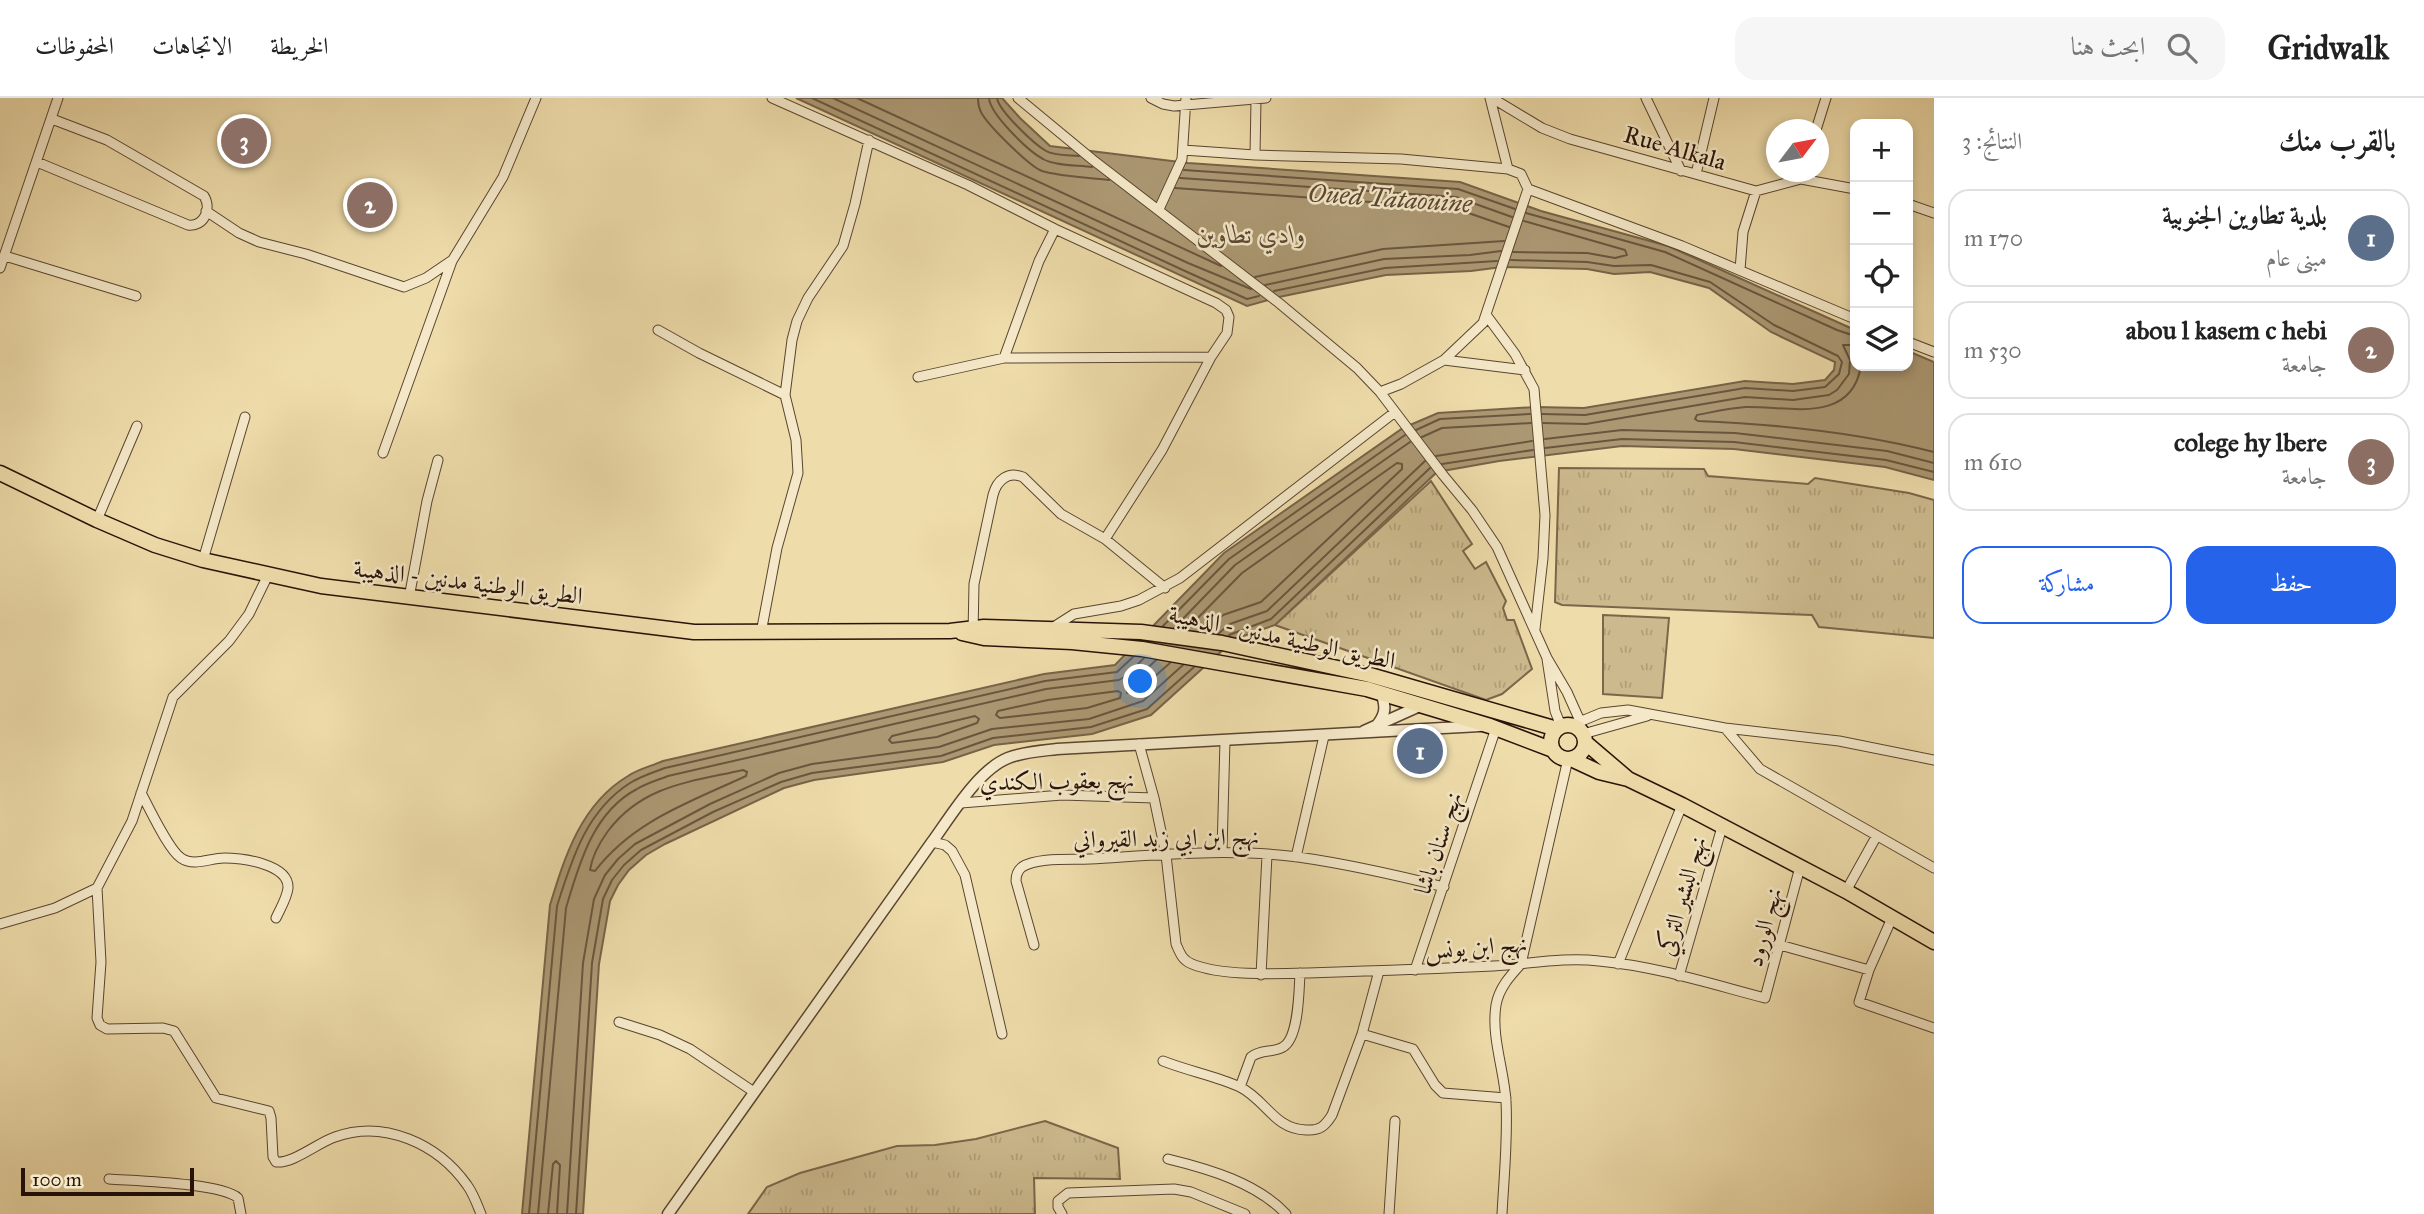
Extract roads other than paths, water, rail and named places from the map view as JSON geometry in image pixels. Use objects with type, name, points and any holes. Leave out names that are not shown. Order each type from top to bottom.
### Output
[{"type":"main road","name":"الطريق الوطنية مدنين - الذهيبة","points":[[0,474],[155,545],[203,561],[321,586],[694,632],[950,631],[1074,636],[1140,632],[1222,643],[1425,699],[1574,730],[1628,779]]},
{"type":"main road","name":"الطريق الوطنية مدنين - الذهيبة","points":[[973,632],[1050,629],[1074,636]]},
{"type":"main road","name":"الطريق الوطنية مدنين - الذهيبة","points":[[1373,685],[1425,699],[1553,750],[1557,755],[1598,772],[1628,779],[1846,891],[1934,942]]},
{"type":"main road","points":[[1553,750],[1551,741],[1574,730],[1583,752],[1569,759]]},
{"type":"street","points":[[0,268],[58,98]]},
{"type":"street","points":[[383,453],[452,261],[503,177],[536,98]]},
{"type":"street","points":[[772,98],[968,185],[1226,310],[1230,326],[1227,333],[1211,357],[1162,450],[1104,539]]},
{"type":"street","points":[[1018,98],[1279,303],[1357,368],[1380,392],[1472,510],[1497,547],[1547,658],[1567,691],[1574,730]]},
{"type":"street","points":[[1151,98],[1163,104],[1261,99],[1255,155]]},
{"type":"street","points":[[1491,98],[1508,169]]},
{"type":"street","name":"Rue Alkala","points":[[1491,98],[1542,128],[1570,139],[1756,191]]},
{"type":"street","points":[[1646,98],[1681,171]]},
{"type":"street","points":[[1696,174],[1714,98]]},
{"type":"street","points":[[1819,119],[1826,98]]},
{"type":"street","points":[[1159,209],[1182,154],[1186,101]]},
{"type":"street","points":[[37,162],[188,225],[201,223],[206,211],[208,204],[204,196],[135,154],[85,130],[52,119]]},
{"type":"street","points":[[761,633],[777,548],[798,473],[796,440],[785,395],[792,340],[797,321],[813,290],[843,246],[869,140]]},
{"type":"street","points":[[1182,154],[1401,159],[1508,169],[1521,174],[1528,192],[1487,316],[1477,331],[1444,360],[1401,384],[1380,392]]},
{"type":"street","points":[[1740,270],[1744,232],[1756,191],[1782,182]]},
{"type":"street","points":[[1828,182],[1850,188]]},
{"type":"street","points":[[1528,192],[1625,224],[1850,317]]},
{"type":"street","points":[[1913,206],[1934,213]]},
{"type":"street","points":[[206,211],[258,242],[306,254],[404,287],[426,278],[452,261]]},
{"type":"street","points":[[1004,358],[1039,261],[1055,229]]},
{"type":"street","points":[[5,257],[136,296]]},
{"type":"street","points":[[1487,316],[1525,370],[1534,389],[1545,515],[1535,631]]},
{"type":"street","points":[[658,330],[785,395]]},
{"type":"street","points":[[1913,344],[1934,352]]},
{"type":"street","points":[[918,377],[1004,358],[1211,357]]},
{"type":"street","points":[[1444,360],[1525,370]]},
{"type":"street","points":[[1050,629],[1074,614],[1121,606],[1165,588],[1203,562],[1395,412]]},
{"type":"street","points":[[203,561],[245,417]]},
{"type":"street","points":[[97,520],[138,426]]},
{"type":"street","points":[[409,598],[427,501],[438,460]]},
{"type":"street","points":[[973,632],[974,584],[995,487],[1002,479],[1016,474],[1023,477],[1061,514],[1104,539],[1165,588]]},
{"type":"street","points":[[268,575],[248,614],[229,640],[173,696],[132,821],[97,888],[101,962],[97,1018],[100,1025],[107,1028],[163,1028],[174,1031],[216,1098],[269,1111],[273,1157],[276,1162],[290,1160],[334,1137],[363,1130],[380,1130],[405,1137],[427,1148],[453,1168],[470,1187],[481,1214]]},
{"type":"street","points":[[1547,658],[1555,712],[1574,730]]},
{"type":"street","points":[[1373,685],[1384,701],[1384,715],[1377,725]]},
{"type":"street","points":[[1354,734],[1425,699]]},
{"type":"street","points":[[1574,730],[1601,713],[1620,710],[1726,728],[1839,741],[1934,760]]},
{"type":"street","points":[[1574,730],[1648,715]]},
{"type":"street","points":[[668,1214],[932,842],[991,768],[1006,758],[1056,749],[1493,727]]},
{"type":"street","name":"نهج سنان باشا","points":[[1415,970],[1444,887],[1493,727]]},
{"type":"street","points":[[1726,728],[1760,769],[1934,868]]},
{"type":"street","points":[[1296,857],[1324,736]]},
{"type":"street","points":[[1222,851],[1225,740]]},
{"type":"street","points":[[1139,744],[1166,855]]},
{"type":"street","points":[[1502,1214],[1507,1140],[1506,1098],[1496,1036],[1496,1002],[1505,982],[1521,964],[1569,759]]},
{"type":"street","points":[[141,793],[181,858],[190,862],[223,858],[258,863],[282,873],[287,880],[288,890],[276,918]]},
{"type":"street","name":"نهج يعقوب الكندي","points":[[961,803],[1062,795],[1154,798]]},
{"type":"street","points":[[1618,964],[1682,805]]},
{"type":"street","name":"نهج البشير التركي","points":[[1679,976],[1722,827]]},
{"type":"street","points":[[1846,891],[1876,836]]},
{"type":"street","points":[[932,842],[945,845],[952,851],[965,875],[1002,1034]]},
{"type":"street","name":"نهج ابن ابي زيد القيرواني","points":[[1034,945],[1016,874],[1020,868],[1029,864],[1059,859],[1222,851],[1296,857],[1384,872],[1444,887]]},
{"type":"street","name":"نهج ابن يونس","points":[[1166,855],[1176,944],[1186,961],[1210,968],[1261,975],[1415,970],[1563,960],[1618,964],[1765,998]]},
{"type":"street","points":[[1261,975],[1267,855]]},
{"type":"street","name":"نهج الورود","points":[[1765,998],[1800,867]]},
{"type":"street","points":[[0,924],[55,908],[97,888]]},
{"type":"street","points":[[1892,918],[1869,970],[1859,1002],[1934,1028]]},
{"type":"street","points":[[1780,945],[1869,970]]},
{"type":"street","points":[[1163,1062],[1240,1087],[1282,1124],[1292,1129],[1319,1129],[1326,1125],[1332,1115],[1362,1034],[1379,971]]},
{"type":"street","points":[[1240,1087],[1251,1057],[1256,1053],[1281,1048],[1289,1040],[1296,1022],[1300,973]]},
{"type":"street","points":[[619,1022],[660,1035],[690,1049],[754,1092]]},
{"type":"street","points":[[1362,1034],[1413,1049],[1435,1085],[1443,1093],[1506,1098]]},
{"type":"street","points":[[1390,1214],[1395,1121]]},
{"type":"street","points":[[1168,1160],[1204,1169],[1253,1189],[1276,1203],[1286,1214]]},
{"type":"street","points":[[109,1179],[160,1182],[233,1193],[238,1198],[241,1214]]},
{"type":"street","points":[[1062,1214],[1058,1201],[1068,1192],[1174,1189],[1191,1192],[1245,1214]]},
{"type":"water","points":[[796,98],[1002,98],[1050,146],[1188,163],[1460,182],[1541,211],[1668,246],[1850,328],[1850,371],[1913,371],[1913,353],[1934,362],[1934,480],[1885,467],[1734,449],[1622,446],[1499,461],[1437,472],[1275,625],[1235,639],[1151,715],[1092,734],[994,745],[943,762],[814,780],[784,788],[665,844],[646,855],[629,870],[610,901],[599,964],[583,1214],[522,1214],[550,905],[569,850],[587,816],[598,801],[628,776],[663,761],[1044,674],[1115,665],[1224,553],[1403,428],[1438,413],[1536,407],[1584,408],[1745,381],[1793,384],[1825,380],[1834,370],[1835,362],[1771,332],[1709,288],[1650,272],[1614,274],[1587,269],[1502,267],[1386,275],[1247,306]]},
{"type":"place","name":"colege hy lbere","points":[[244,141]]},
{"type":"place","name":"abou l kasem c hebi","points":[[370,205]]},
{"type":"place","name":"بلدية تطاوين الجنوبية","points":[[1420,751]]},
{"type":"water label","name":"Oued Tataouine","points":[[1390,198]]},
{"type":"water label","name":"وادي تطاوين","points":[[1251,234]]}]
